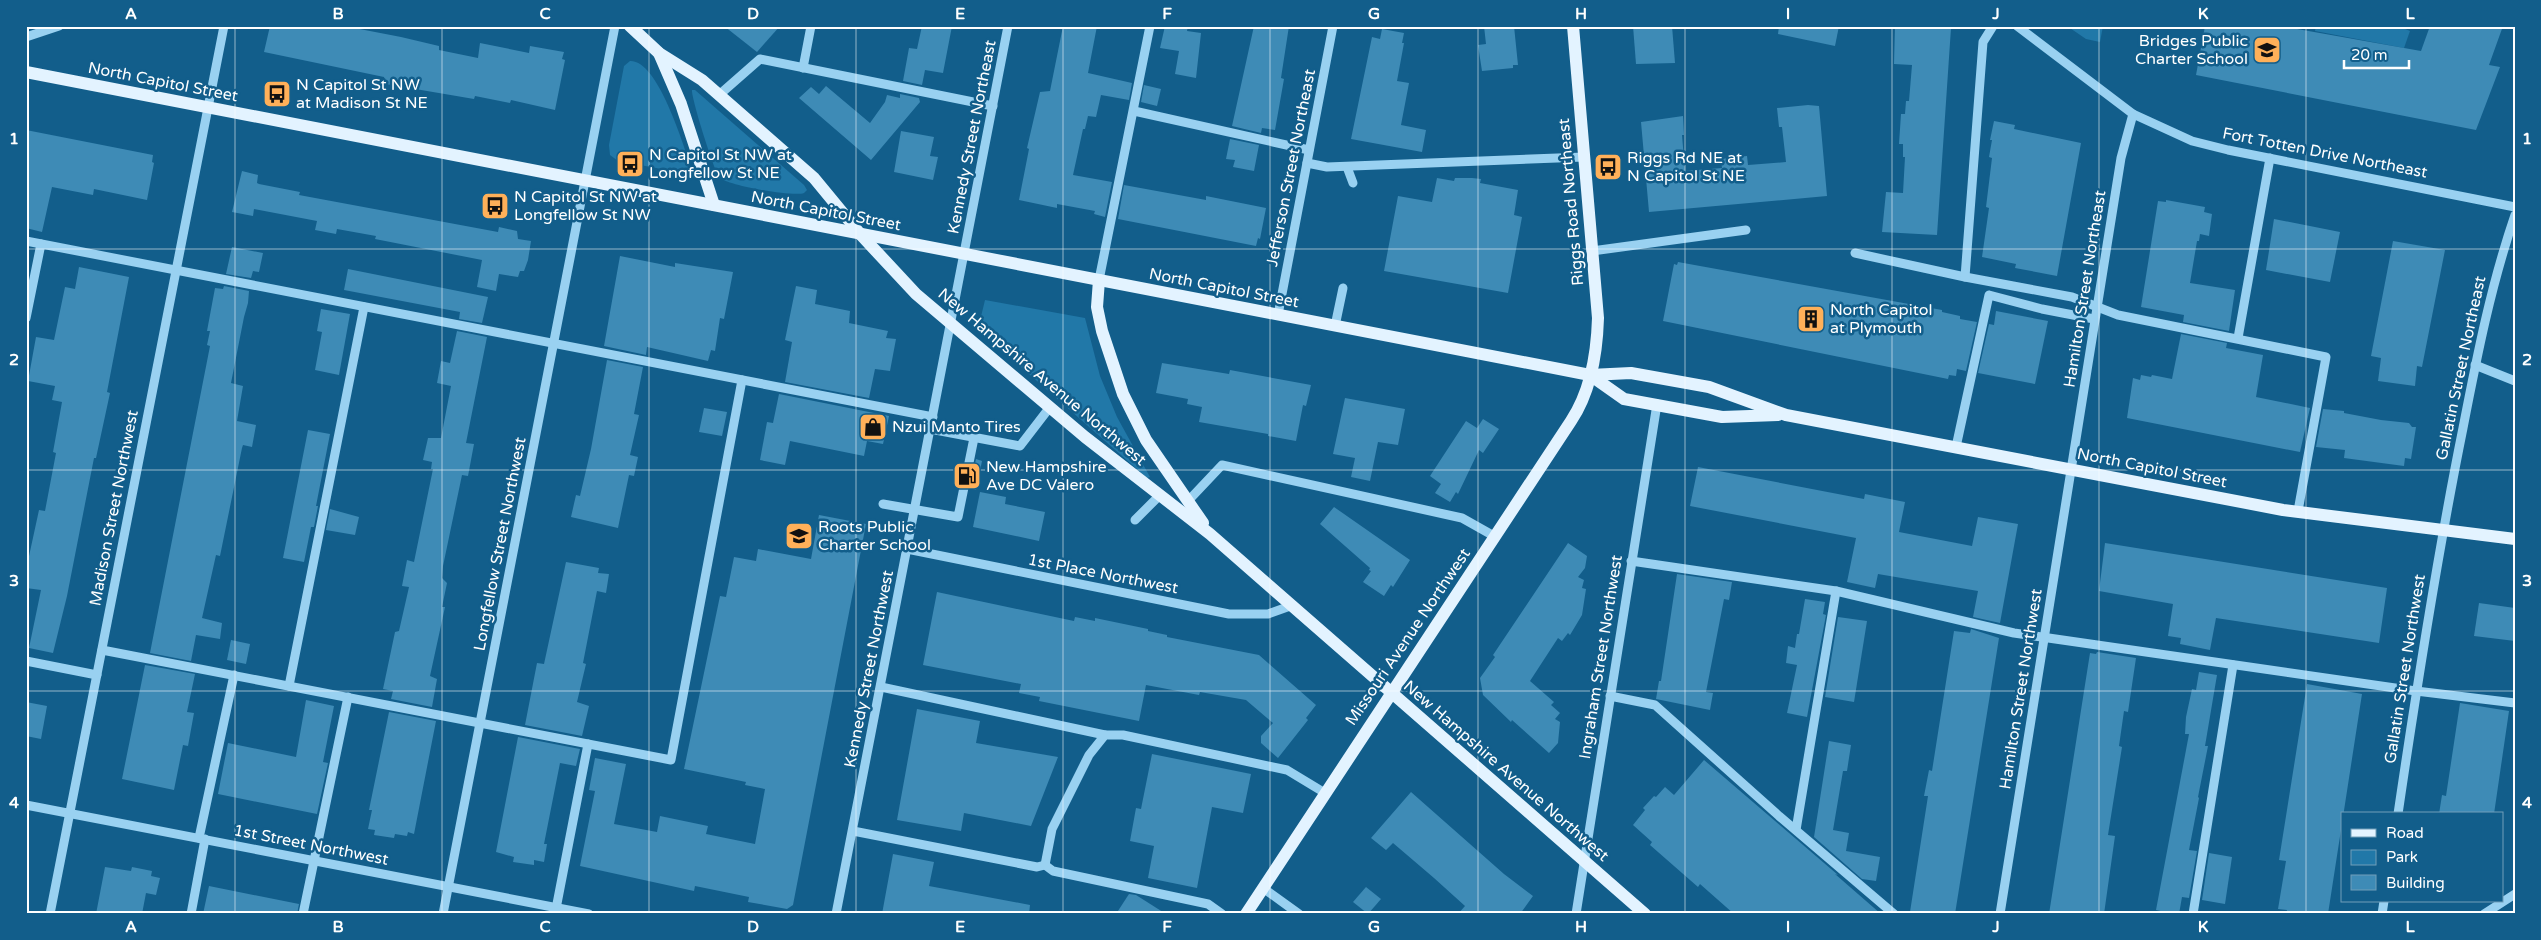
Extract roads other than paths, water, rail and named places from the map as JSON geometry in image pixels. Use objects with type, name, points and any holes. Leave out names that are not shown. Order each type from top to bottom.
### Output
[{"type":"main road","points":[[630,26],[659,53],[681,104],[714,205]]},
{"type":"main road","name":"Riggs Road Northeast","points":[[1573,26],[1598,318],[1590,375]]},
{"type":"main road","name":"New Hampshire Avenue Northwest","points":[[659,53],[702,80],[814,178],[862,235],[916,294],[1050,407],[1210,534],[1646,914]]},
{"type":"main road","name":"North Capitol Street","points":[[26,72],[1590,375]]},
{"type":"main road","name":"New Hampshire Avenue Northwest","points":[[1099,280],[1097,307],[1102,331],[1123,394],[1146,440],[1210,534]]},
{"type":"main road","points":[[1590,375],[1631,373],[1709,387],[1786,415]]},
{"type":"main road","points":[[1590,375],[1624,398],[1722,417],[1786,415]]},
{"type":"main road","name":"Missouri Avenue Northwest","points":[[1246,914],[1390,692],[1575,416],[1590,375]]},
{"type":"main road","name":"North Capitol Street","points":[[1786,415],[2298,511],[2515,539]]},
{"type":"street","points":[[26,36],[59,26]]},
{"type":"street","name":"Madison Street Northwest","points":[[50,914],[224,26]]},
{"type":"street","name":"Longfellow Street Northwest","points":[[443,914],[615,26]]},
{"type":"street","points":[[803,68],[811,26]]},
{"type":"street","name":"Kennedy Street Northeast","points":[[964,254],[1008,26]]},
{"type":"street","points":[[1099,280],[1150,26]]},
{"type":"street","name":"Jefferson Street Northeast","points":[[1278,315],[1333,26]]},
{"type":"street","points":[[1965,277],[1983,42],[1993,26]]},
{"type":"street","name":"Fort Totten Drive Northeast","points":[[2017,26],[2133,114],[2192,141],[2515,207]]},
{"type":"street","points":[[720,95],[760,59],[993,106]]},
{"type":"street","points":[[1134,111],[1309,150]]},
{"type":"street","name":"Hamilton Street Northeast","points":[[2071,469],[2121,158],[2133,114]]},
{"type":"street","points":[[1307,163],[1327,167],[1348,167],[1584,157]]},
{"type":"street","points":[[2238,338],[2270,158]]},
{"type":"street","points":[[1348,167],[1353,183]]},
{"type":"street","name":"Gallatin Street Northeast","points":[[2442,530],[2475,365],[2500,256],[2515,215]]},
{"type":"street","points":[[1592,251],[1746,230]]},
{"type":"street","points":[[26,241],[933,417]]},
{"type":"street","points":[[26,318],[41,244]]},
{"type":"street","points":[[1856,253],[1965,277],[2072,297],[2118,315],[2326,357],[2298,511]]},
{"type":"street","name":"Kennedy Street Northwest","points":[[836,914],[964,254]]},
{"type":"street","points":[[1334,326],[1343,288]]},
{"type":"street","points":[[1956,447],[1989,295],[2042,309],[2094,319]]},
{"type":"street","points":[[289,686],[364,307]]},
{"type":"street","points":[[2475,365],[2515,381]]},
{"type":"street","points":[[102,650],[670,760],[742,380]]},
{"type":"street","name":"Ingraham Street Northwest","points":[[1576,914],[1657,404]]},
{"type":"street","points":[[930,429],[1020,446],[1050,407]]},
{"type":"street","points":[[882,504],[958,517],[974,438]]},
{"type":"street","points":[[1188,502],[1222,466],[1462,518],[1494,536]]},
{"type":"street","name":"Hamilton Street Northwest","points":[[2000,914],[2046,636],[2071,469]]},
{"type":"street","points":[[1135,520],[1160,495]]},
{"type":"street","name":"Gallatin Street Northwest","points":[[2398,812],[2442,530]]},
{"type":"street","name":"1st Place Northwest","points":[[908,549],[1229,614],[1268,614],[1293,605]]},
{"type":"street","points":[[1631,561],[1836,591],[2014,632],[2416,691],[2515,703]]},
{"type":"street","points":[[1796,830],[1836,591]]},
{"type":"street","points":[[26,661],[97,675]]},
{"type":"street","points":[[2193,914],[2233,664]]},
{"type":"street","points":[[191,914],[202,839],[234,675]]},
{"type":"street","points":[[881,688],[1105,735],[1123,735],[1286,770],[1325,793]]},
{"type":"street","points":[[1610,696],[1655,705],[1894,914]]},
{"type":"street","points":[[303,914],[348,697]]},
{"type":"street","points":[[1045,865],[1052,829],[1089,755],[1105,735]]},
{"type":"street","points":[[556,911],[588,744]]},
{"type":"street","name":"1st Street Northwest","points":[[26,805],[448,886],[556,911],[589,914]]},
{"type":"street","points":[[853,831],[1037,867],[1045,865]]},
{"type":"street","points":[[1045,865],[1053,871],[1208,904],[1222,914]]},
{"type":"street","points":[[1263,888],[1299,914]]},
{"type":"street","points":[[2504,901],[2515,894]]},
{"type":"street","points":[[2484,914],[2503,902]]},
{"type":"place","name":"Bridges Public Charter School","points":[[2267,50]]},
{"type":"place","name":"N Capitol St NW at Madison St NE","points":[[277,94]]},
{"type":"place","name":"N Capitol St NW at Longfellow St NE","points":[[630,164]]},
{"type":"place","name":"Riggs Rd NE at N Capitol St NE","points":[[1608,167]]},
{"type":"place","name":"N Capitol St NW at Longfellow St NW","points":[[495,206]]},
{"type":"place","name":"North Capitol at Plymouth","points":[[1811,319]]},
{"type":"place","name":"Nzui Manto Tires","points":[[873,427]]},
{"type":"place","name":"New Hampshire Ave DC Valero","points":[[967,476]]},
{"type":"place","name":"Roots Public Charter School","points":[[799,536]]}]
